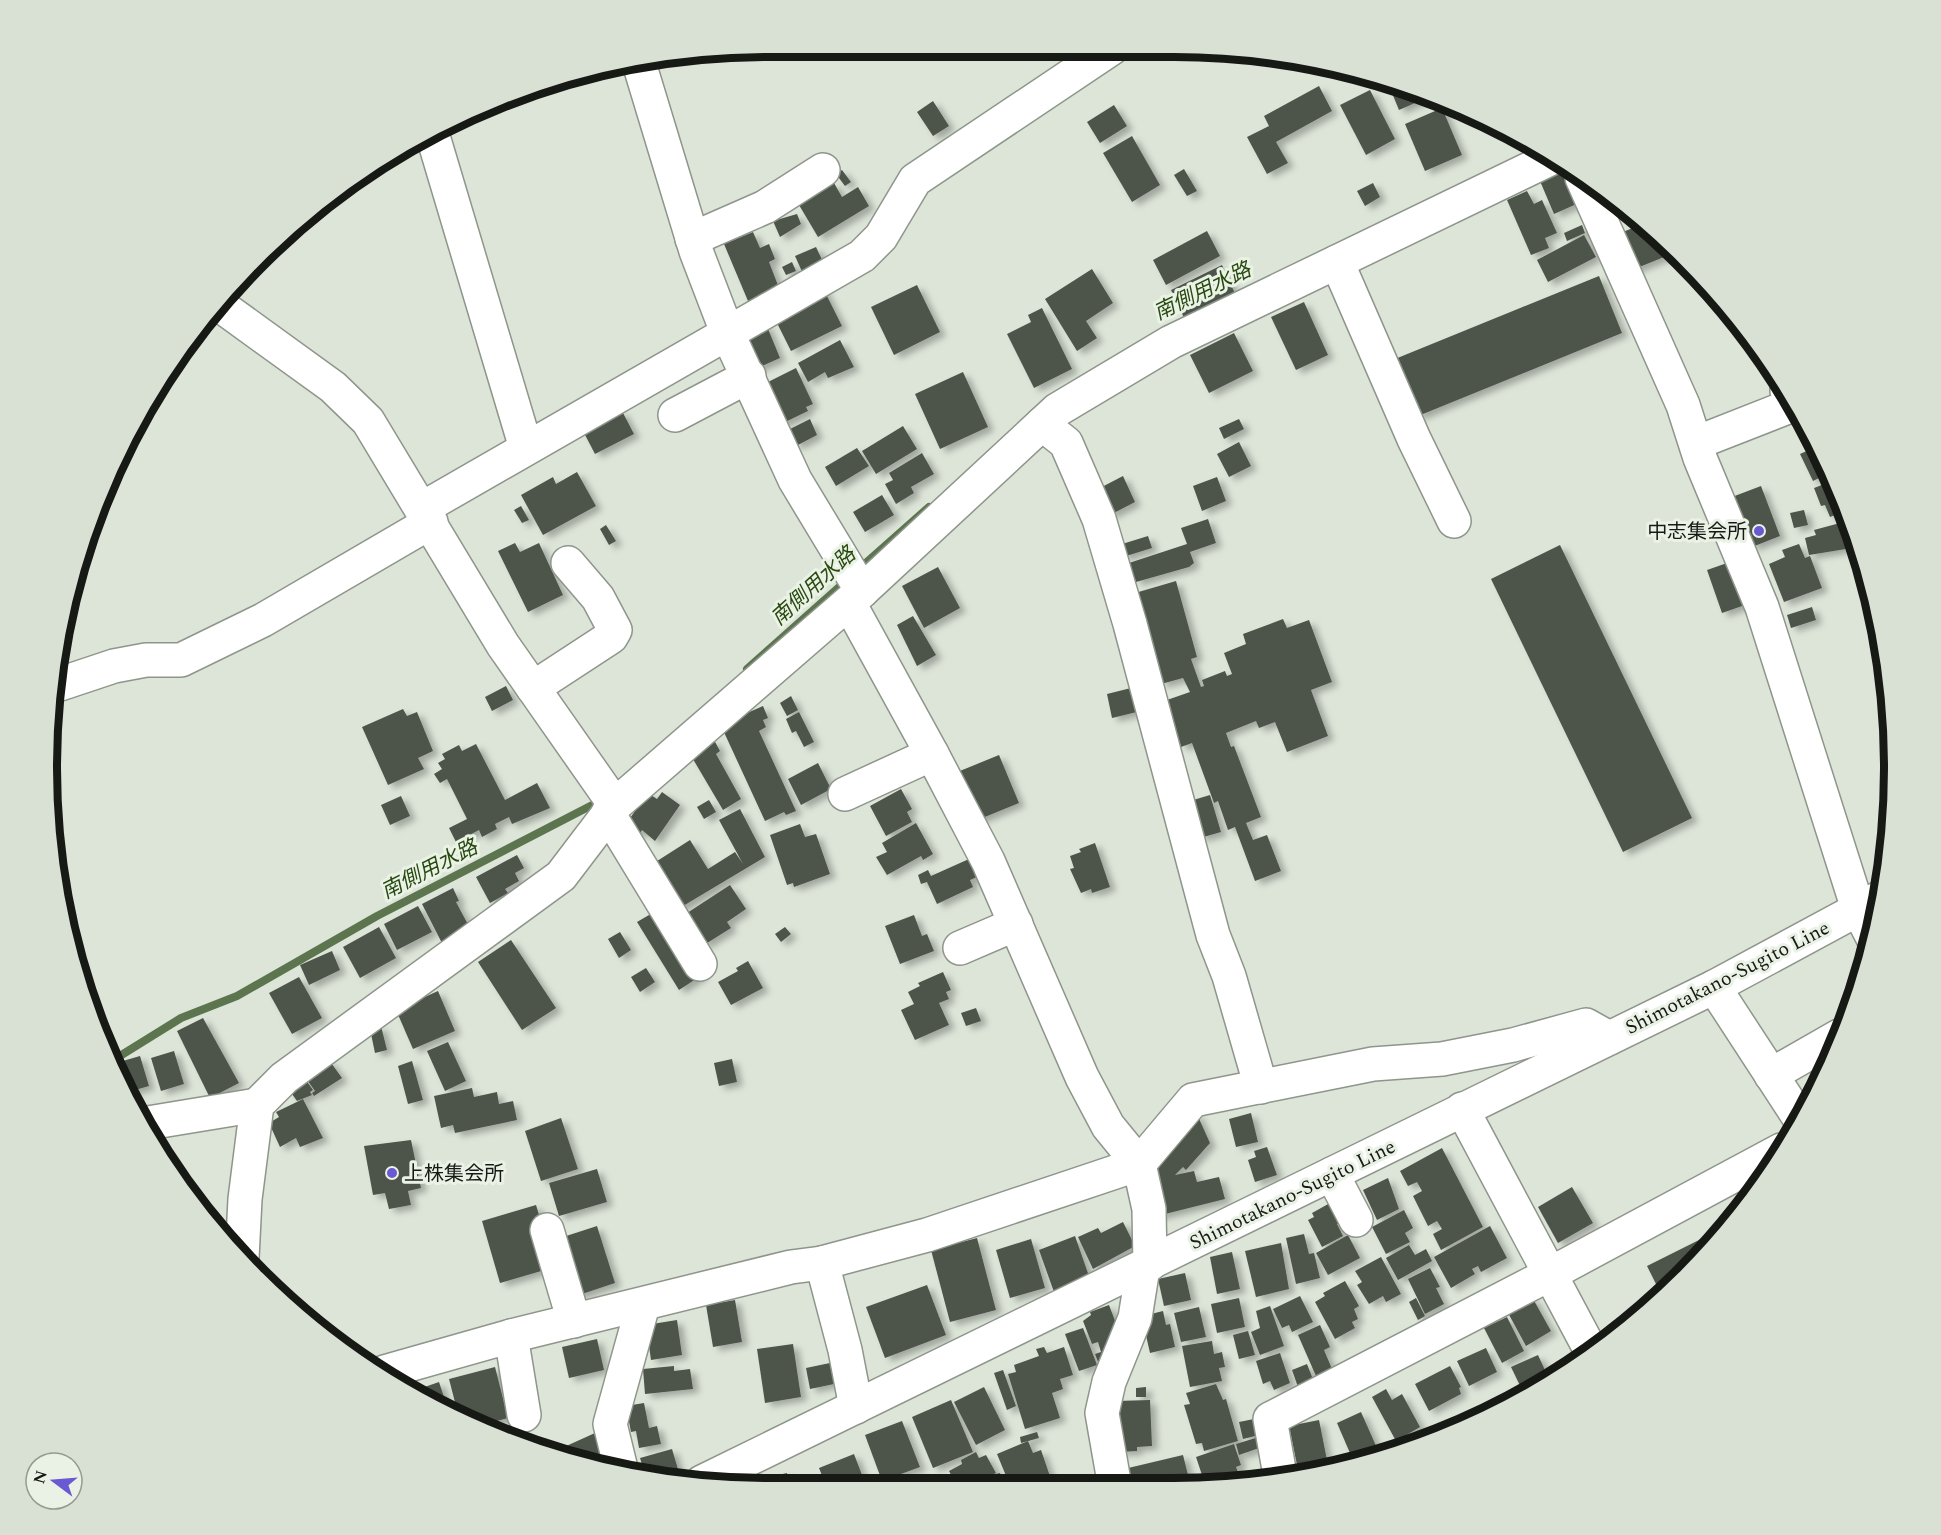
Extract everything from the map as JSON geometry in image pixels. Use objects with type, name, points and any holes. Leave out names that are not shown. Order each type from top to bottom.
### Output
[{"type":"street","points":[[62,683],[114,666],[146,660],[181,660],[263,620],[427,515],[526,448],[862,256],[882,237],[915,180],[1088,57]]},
{"type":"street","points":[[641,69],[692,238],[727,332],[795,480],[988,861],[1082,1077],[1108,1126],[1139,1164],[1149,1209],[1147,1266],[1136,1318],[1108,1382],[1102,1413],[1113,1478]]},
{"type":"street","points":[[434,140],[526,448]]},
{"type":"street","points":[[152,1122],[257,1105],[284,1078],[561,876],[611,809],[855,597],[1057,410],[1171,342],[1544,162]]},
{"type":"street","points":[[692,238],[765,207],[823,170]]},
{"type":"street","points":[[1588,191],[1683,405],[1762,607],[1869,904]]},
{"type":"street","points":[[1336,262],[1414,440],[1454,521]]},
{"type":"street","points":[[225,309],[333,387],[368,421],[427,515],[503,645],[611,809],[700,964]]},
{"type":"street","points":[[675,415],[749,376]]},
{"type":"street","points":[[1696,443],[1786,408]]},
{"type":"street","points":[[1042,424],[1066,442],[1099,519],[1130,624],[1213,935],[1229,976],[1261,1087]]},
{"type":"street","points":[[533,688],[611,637],[615,630],[598,598],[567,563]]},
{"type":"street","points":[[845,794],[933,753]]},
{"type":"street","name":"Shimotakano-Sugito Line","points":[[717,1476],[1713,987],[1869,904]]},
{"type":"street","points":[[960,948],[1016,924]]},
{"type":"street","points":[[1713,987],[1795,1112]]},
{"type":"street","points":[[392,1370],[511,1336],[791,1267],[822,1263],[927,1234],[1139,1164],[1193,1100],[1373,1064],[1442,1059],[1513,1045],[1586,1025],[1609,1038]]},
{"type":"street","points":[[1771,1075],[1829,1042]]},
{"type":"street","points":[[243,1246],[245,1199],[257,1105]]},
{"type":"street","points":[[1462,1109],[1587,1344]]},
{"type":"street","points":[[1279,1470],[1269,1419],[1550,1274],[1767,1158]]},
{"type":"street","points":[[1332,1174],[1356,1221]]},
{"type":"street","points":[[547,1230],[574,1321]]},
{"type":"street","points":[[822,1263],[845,1350],[856,1407]]},
{"type":"street","points":[[619,1462],[610,1424],[643,1305]]},
{"type":"street","points":[[511,1336],[524,1415]]},
{"type":"building","points":[[1319,86],[1332,111],[1276,142],[1288,163],[1267,174],[1247,137],[1269,126],[1264,116]]},
{"type":"building","points":[[1370,90],[1395,139],[1366,155],[1340,105]]},
{"type":"building","points":[[1391,92],[1419,101],[1399,110]]},
{"type":"building","points":[[933,101],[949,126],[933,136],[917,112]]},
{"type":"building","points":[[1114,105],[1127,126],[1100,143],[1087,122]]},
{"type":"building","points":[[1440,109],[1443,110],[1462,155],[1425,171],[1405,124]]},
{"type":"building","points":[[1132,136],[1160,185],[1132,202],[1103,153]]},
{"type":"building","points":[[1184,169],[1197,191],[1187,196],[1174,175]]},
{"type":"building","points":[[842,170],[851,182],[845,186],[836,174]]},
{"type":"building","points":[[1560,172],[1571,179],[1581,202],[1554,214],[1540,181]]},
{"type":"building","points":[[834,183],[842,197],[858,187],[869,206],[818,237],[799,205]]},
{"type":"building","points":[[1373,183],[1380,197],[1365,206],[1357,191]]},
{"type":"building","points":[[1527,191],[1534,204],[1542,200],[1557,233],[1545,238],[1549,248],[1531,255],[1507,200]]},
{"type":"building","points":[[797,214],[801,224],[780,237],[773,221]]},
{"type":"building","points":[[1582,225],[1585,233],[1567,241],[1564,233]]},
{"type":"building","points":[[1635,227],[1666,256],[1632,270],[1620,233]]},
{"type":"building","points":[[1207,231],[1220,256],[1166,285],[1153,260]]},
{"type":"building","points":[[753,232],[760,248],[769,244],[775,259],[769,262],[779,288],[748,301],[724,244]]},
{"type":"building","points":[[1584,235],[1596,257],[1548,282],[1537,260]]},
{"type":"building","points":[[816,247],[825,266],[804,276],[795,256]]},
{"type":"building","points":[[792,262],[796,271],[786,275],[782,267]]},
{"type":"building","points":[[1222,265],[1237,298],[1186,322],[1171,290]]},
{"type":"building","points":[[1092,269],[1113,303],[1086,321],[1097,338],[1077,351],[1045,299]]},
{"type":"building","points":[[1599,276],[1622,333],[1418,416],[1395,359]]},
{"type":"building","points":[[917,285],[940,332],[894,355],[871,307]]},
{"type":"building","points":[[823,288],[842,326],[791,351],[772,313]]},
{"type":"building","points":[[1304,302],[1328,355],[1296,370],[1271,317]]},
{"type":"building","points":[[1042,308],[1072,369],[1034,388],[1007,334],[1031,322],[1028,315]]},
{"type":"building","points":[[766,324],[780,358],[753,370],[738,336]]},
{"type":"building","points":[[1234,333],[1253,371],[1209,393],[1190,355]]},
{"type":"building","points":[[840,340],[854,367],[828,378],[825,372],[808,382],[798,363]]},
{"type":"building","points":[[796,368],[813,404],[806,407],[808,411],[781,424],[762,385]]},
{"type":"building","points":[[963,372],[988,427],[940,449],[915,394]]},
{"type":"building","points":[[622,411],[634,434],[595,454],[583,431]]},
{"type":"building","points":[[810,419],[817,435],[796,446],[788,430]]},
{"type":"building","points":[[1239,419],[1244,429],[1224,439],[1219,428]]},
{"type":"building","points":[[903,426],[917,449],[876,474],[862,451]]},
{"type":"building","points":[[1239,442],[1251,466],[1229,477],[1217,454]]},
{"type":"building","points":[[857,448],[869,466],[836,486],[825,467]]},
{"type":"building","points":[[1809,450],[1821,477],[1813,481],[1800,454]]},
{"type":"building","points":[[922,453],[934,474],[911,487],[914,493],[896,504],[885,484],[893,480],[889,473]]},
{"type":"building","points":[[577,472],[596,506],[543,535],[521,495],[553,477],[556,484]]},
{"type":"building","points":[[1123,476],[1135,502],[1110,515],[1098,489]]},
{"type":"building","points":[[1217,477],[1226,501],[1202,511],[1193,486]]},
{"type":"building","points":[[1825,484],[1837,514],[1830,517],[1825,505],[1821,506],[1814,488]]},
{"type":"building","points":[[1761,486],[1780,536],[1752,547],[1732,497]]},
{"type":"building","points":[[882,495],[894,515],[865,532],[853,512]]},
{"type":"building","points":[[521,506],[529,520],[522,523],[514,510]]},
{"type":"building","points":[[1804,510],[1808,525],[1794,528],[1790,513]]},
{"type":"building","points":[[1208,519],[1216,543],[1190,552],[1194,563],[1189,567],[1136,582],[1129,563],[1187,544],[1181,528]]},
{"type":"building","points":[[1840,523],[1846,549],[1809,555],[1805,538],[1816,535],[1814,530]]},
{"type":"building","points":[[606,525],[616,541],[609,545],[600,529]]},
{"type":"building","points":[[1148,536],[1152,548],[1123,557],[1119,545]]},
{"type":"building","points":[[515,543],[520,552],[539,543],[563,595],[528,612],[498,551]]},
{"type":"building","points":[[1799,544],[1805,558],[1810,556],[1822,588],[1784,602],[1769,564],[1785,557],[1782,550]]},
{"type":"building","points":[[1560,545],[1692,818],[1623,852],[1491,579]]},
{"type":"building","points":[[1730,562],[1745,605],[1722,613],[1707,570]]},
{"type":"building","points":[[938,567],[960,608],[924,628],[902,586]]},
{"type":"building","points":[[1176,581],[1197,657],[1191,659],[1201,687],[1204,686],[1202,680],[1225,671],[1227,676],[1232,674],[1224,653],[1246,644],[1243,634],[1283,619],[1287,628],[1309,620],[1332,682],[1311,690],[1328,736],[1287,752],[1275,722],[1259,728],[1256,721],[1226,733],[1231,747],[1234,746],[1261,817],[1246,823],[1253,840],[1267,835],[1281,871],[1255,881],[1235,827],[1228,830],[1218,801],[1214,803],[1192,743],[1181,747],[1167,700],[1190,692],[1183,678],[1161,684],[1135,593]]},
{"type":"building","points":[[1812,607],[1816,620],[1791,628],[1787,615]]},
{"type":"building","points":[[913,616],[936,655],[917,666],[897,625]]},
{"type":"building","points":[[506,686],[513,700],[492,711],[485,697]]},
{"type":"building","points":[[1139,686],[1145,710],[1112,718],[1107,694]]},
{"type":"building","points":[[791,696],[798,710],[787,716],[780,703]]},
{"type":"building","points":[[763,706],[768,718],[763,720],[766,727],[759,731],[796,811],[786,815],[784,812],[765,821],[723,730],[729,721]]},
{"type":"building","points":[[403,709],[407,716],[417,712],[433,751],[418,758],[424,769],[388,785],[362,727]]},
{"type":"building","points":[[799,712],[814,742],[804,747],[796,731],[792,733],[786,719]]},
{"type":"building","points":[[714,740],[720,751],[716,754],[741,799],[723,810],[690,754]]},
{"type":"building","points":[[476,744],[505,800],[537,783],[550,808],[512,824],[509,817],[495,824],[497,829],[482,837],[479,830],[456,842],[449,828],[467,819],[447,779],[440,783],[434,774],[442,769],[438,763],[445,759],[442,754],[459,745],[462,751]]},
{"type":"building","points":[[999,755],[1019,803],[975,821],[955,773]]},
{"type":"building","points":[[818,763],[831,789],[801,805],[788,779]]},
{"type":"building","points":[[901,789],[912,809],[907,812],[912,822],[886,836],[870,806]]},
{"type":"building","points":[[662,792],[680,805],[655,841],[642,830],[639,835],[625,825],[648,793],[657,799]]},
{"type":"building","points":[[1210,795],[1221,832],[1200,838],[1190,801]]},
{"type":"building","points":[[401,796],[410,816],[390,825],[381,805]]},
{"type":"building","points":[[709,800],[716,812],[704,819],[697,807]]},
{"type":"building","points":[[740,809],[765,857],[678,909],[654,863],[690,840],[708,869],[735,852],[743,864],[719,820]]},
{"type":"building","points":[[916,823],[933,854],[923,860],[921,856],[887,875],[876,857],[887,852],[882,843]]},
{"type":"building","points":[[800,824],[805,837],[816,834],[830,874],[794,887],[793,883],[787,885],[770,835]]},
{"type":"building","points":[[1095,843],[1110,887],[1092,893],[1091,889],[1081,893],[1070,869],[1074,868],[1070,856],[1081,852],[1079,849]]},
{"type":"building","points":[[517,855],[524,868],[515,873],[519,881],[505,889],[508,893],[490,903],[476,877]]},
{"type":"building","points":[[969,859],[977,877],[970,880],[973,887],[937,904],[927,882],[921,884],[918,875],[928,870],[931,876]]},
{"type":"building","points":[[730,885],[746,909],[727,922],[731,928],[704,945],[684,915]]},
{"type":"building","points":[[453,888],[459,901],[456,902],[472,932],[444,947],[422,904]]},
{"type":"building","points":[[418,906],[432,932],[397,950],[384,924]]},
{"type":"building","points":[[661,908],[702,975],[679,990],[637,922]]},
{"type":"building","points":[[914,915],[922,936],[927,934],[934,951],[900,964],[885,926]]},
{"type":"building","points":[[379,927],[396,958],[360,978],[343,947]]},
{"type":"building","points":[[785,927],[791,934],[781,942],[775,934]]},
{"type":"building","points":[[620,932],[631,950],[619,958],[608,939]]},
{"type":"building","points":[[511,940],[556,1008],[522,1030],[478,962]]},
{"type":"building","points":[[332,951],[340,970],[309,985],[300,965]]},
{"type":"building","points":[[748,961],[763,988],[731,1005],[718,982],[738,971],[736,968]]},
{"type":"building","points":[[646,968],[655,982],[640,992],[631,977]]},
{"type":"building","points":[[943,972],[951,990],[946,992],[949,999],[939,1003],[949,1025],[915,1040],[901,1010],[914,1004],[908,992],[920,986],[918,983]]},
{"type":"building","points":[[299,977],[322,1018],[292,1034],[269,993]]},
{"type":"building","points":[[438,991],[455,1031],[413,1049],[396,1010]]},
{"type":"building","points":[[976,1008],[981,1021],[966,1026],[961,1013]]},
{"type":"building","points":[[203,1018],[239,1083],[210,1098],[177,1031]]},
{"type":"building","points":[[381,1026],[387,1050],[375,1053],[370,1029]]},
{"type":"building","points":[[448,1042],[466,1081],[445,1091],[427,1051]]},
{"type":"building","points":[[174,1051],[184,1084],[161,1091],[151,1058]]},
{"type":"building","points":[[140,1056],[149,1086],[134,1090],[121,1062]]},
{"type":"building","points":[[732,1059],[737,1082],[719,1086],[714,1063]]},
{"type":"building","points":[[329,1060],[342,1078],[314,1096],[312,1093],[315,1091],[305,1077]]},
{"type":"building","points":[[412,1061],[423,1100],[408,1104],[398,1066]]},
{"type":"building","points":[[303,1076],[313,1090],[310,1092],[312,1095],[297,1101],[287,1087]]},
{"type":"building","points":[[472,1088],[474,1097],[497,1092],[499,1104],[513,1101],[517,1120],[455,1133],[453,1125],[441,1128],[434,1096]]},
{"type":"building","points":[[303,1099],[323,1138],[300,1147],[296,1138],[280,1147],[269,1123],[279,1117],[276,1112]]},
{"type":"building","points":[[1196,1112],[1210,1143],[1186,1170],[1183,1167],[1175,1175],[1194,1171],[1197,1182],[1219,1177],[1225,1199],[1157,1216],[1149,1162]]},
{"type":"building","points":[[1251,1113],[1258,1142],[1236,1147],[1229,1119]]},
{"type":"building","points":[[561,1118],[578,1169],[541,1181],[525,1131]]},
{"type":"building","points":[[411,1140],[421,1188],[408,1191],[411,1205],[389,1209],[385,1193],[373,1195],[364,1146]]},
{"type":"building","points":[[1267,1147],[1277,1175],[1255,1182],[1248,1160],[1256,1157],[1254,1151]]},
{"type":"building","points":[[1442,1148],[1483,1227],[1441,1250],[1433,1234],[1442,1229],[1437,1221],[1428,1226],[1413,1196],[1422,1191],[1417,1182],[1408,1186],[1400,1171]]},
{"type":"building","points":[[597,1169],[607,1202],[559,1216],[549,1183]]},
{"type":"building","points":[[1388,1178],[1399,1209],[1377,1220],[1363,1190]]},
{"type":"building","points":[[1572,1187],[1593,1223],[1558,1243],[1538,1207]]},
{"type":"building","points":[[1330,1203],[1340,1222],[1337,1224],[1343,1236],[1322,1247],[1308,1220],[1314,1217],[1312,1213]]},
{"type":"building","points":[[536,1205],[555,1267],[500,1283],[482,1221]]},
{"type":"building","points":[[1404,1210],[1413,1228],[1405,1233],[1410,1242],[1386,1254],[1372,1227]]},
{"type":"building","points":[[1123,1222],[1135,1246],[1093,1269],[1078,1237],[1098,1228],[1101,1233]]},
{"type":"building","points":[[597,1226],[615,1283],[576,1296],[557,1239]]},
{"type":"building","points":[[1490,1226],[1507,1258],[1481,1272],[1478,1266],[1472,1269],[1475,1274],[1451,1288],[1434,1257]]},
{"type":"building","points":[[1304,1234],[1309,1254],[1314,1253],[1320,1278],[1296,1284],[1286,1238]]},
{"type":"building","points":[[1348,1235],[1360,1258],[1328,1275],[1316,1253]]},
{"type":"building","points":[[1709,1235],[1658,1287],[1647,1266]]},
{"type":"building","points":[[1075,1236],[1090,1279],[1054,1292],[1039,1250]]},
{"type":"building","points":[[977,1238],[996,1310],[950,1322],[931,1250]]},
{"type":"building","points":[[1031,1239],[1045,1288],[1010,1298],[996,1250]]},
{"type":"building","points":[[1281,1243],[1289,1289],[1256,1297],[1245,1251]]},
{"type":"building","points":[[1409,1245],[1415,1255],[1426,1249],[1432,1261],[1398,1280],[1386,1258]]},
{"type":"building","points":[[1232,1252],[1240,1289],[1217,1294],[1210,1257]]},
{"type":"building","points":[[1381,1257],[1401,1294],[1386,1302],[1383,1296],[1369,1304],[1357,1285],[1362,1282],[1355,1271]]},
{"type":"building","points":[[1430,1268],[1440,1287],[1436,1288],[1444,1304],[1425,1314],[1408,1279]]},
{"type":"building","points":[[1185,1273],[1191,1300],[1164,1306],[1158,1279]]},
{"type":"building","points":[[1345,1281],[1359,1306],[1354,1309],[1358,1319],[1352,1322],[1355,1328],[1335,1339],[1315,1302],[1325,1296],[1323,1293]]},
{"type":"building","points":[[927,1285],[946,1335],[885,1358],[866,1307]]},
{"type":"building","points":[[1300,1296],[1313,1322],[1292,1332],[1289,1325],[1282,1328],[1273,1309]]},
{"type":"building","points":[[1532,1297],[1551,1331],[1526,1346],[1507,1311]]},
{"type":"building","points":[[1239,1298],[1245,1327],[1217,1333],[1211,1304]]},
{"type":"building","points":[[1416,1298],[1425,1316],[1418,1320],[1409,1302]]},
{"type":"building","points":[[735,1300],[742,1342],[713,1347],[706,1305]]},
{"type":"building","points":[[1109,1305],[1122,1339],[1100,1367],[1095,1354],[1101,1352],[1098,1342],[1092,1344],[1083,1321],[1091,1315],[1090,1312]]},
{"type":"building","points":[[1270,1306],[1284,1346],[1260,1355],[1251,1332],[1260,1328],[1256,1311]]},
{"type":"building","points":[[1199,1307],[1206,1337],[1181,1342],[1174,1313]]},
{"type":"building","points":[[1163,1311],[1166,1325],[1170,1324],[1175,1347],[1150,1353],[1143,1322],[1152,1320],[1151,1314]]},
{"type":"building","points":[[1507,1317],[1524,1351],[1502,1363],[1484,1328]]},
{"type":"building","points":[[677,1320],[682,1355],[651,1360],[646,1325]]},
{"type":"building","points":[[1320,1325],[1330,1347],[1324,1350],[1332,1369],[1316,1376],[1298,1335]]},
{"type":"building","points":[[1083,1328],[1097,1365],[1079,1371],[1065,1334]]},
{"type":"building","points":[[1248,1331],[1255,1355],[1239,1359],[1233,1335]]},
{"type":"building","points":[[597,1339],[604,1370],[569,1378],[562,1347]]},
{"type":"building","points":[[1212,1341],[1214,1354],[1222,1352],[1225,1367],[1219,1368],[1222,1381],[1190,1387],[1182,1346]]},
{"type":"building","points":[[793,1344],[801,1397],[765,1403],[757,1349]]},
{"type":"building","points":[[1044,1347],[1047,1353],[1064,1347],[1073,1375],[1060,1379],[1063,1389],[1052,1393],[1060,1418],[1025,1429],[1008,1374],[1016,1372],[1014,1365],[1039,1356],[1036,1349]]},
{"type":"building","points":[[1486,1348],[1497,1372],[1469,1386],[1457,1361]]},
{"type":"building","points":[[1280,1353],[1290,1383],[1274,1390],[1270,1381],[1263,1384],[1256,1361]]},
{"type":"building","points":[[1538,1355],[1546,1372],[1521,1387],[1511,1367]]},
{"type":"building","points":[[830,1363],[834,1384],[810,1389],[806,1368]]},
{"type":"building","points":[[1307,1364],[1314,1382],[1298,1387],[1292,1370]]},
{"type":"building","points":[[674,1366],[674,1371],[690,1369],[693,1389],[645,1394],[643,1369]]},
{"type":"building","points":[[1450,1366],[1461,1387],[1459,1388],[1461,1394],[1429,1411],[1415,1384]]},
{"type":"building","points":[[495,1367],[508,1418],[492,1422],[456,1406],[449,1379]]},
{"type":"building","points":[[1003,1370],[1016,1406],[1007,1410],[994,1373]]},
{"type":"building","points":[[439,1382],[445,1401],[421,1388]]},
{"type":"building","points":[[1216,1384],[1223,1400],[1226,1399],[1238,1441],[1204,1451],[1202,1443],[1196,1444],[1184,1405],[1190,1404],[1186,1393]]},
{"type":"building","points":[[984,1387],[1005,1430],[976,1445],[954,1402]]},
{"type":"building","points":[[1146,1387],[1146,1397],[1136,1397],[1136,1388]]},
{"type":"building","points":[[1386,1389],[1392,1400],[1402,1394],[1420,1427],[1396,1441],[1372,1397]]},
{"type":"building","points":[[951,1400],[973,1452],[933,1468],[912,1417]]},
{"type":"building","points":[[1150,1400],[1152,1446],[1137,1447],[1137,1451],[1119,1452],[1117,1401]]},
{"type":"building","points":[[644,1403],[649,1428],[657,1426],[661,1444],[639,1448],[636,1431],[631,1432],[626,1406]]},
{"type":"building","points":[[1361,1412],[1377,1448],[1351,1455],[1337,1423]]},
{"type":"building","points":[[1254,1419],[1259,1435],[1243,1439],[1239,1422]]},
{"type":"building","points":[[1319,1420],[1327,1460],[1297,1465],[1289,1426]]},
{"type":"building","points":[[902,1421],[920,1467],[890,1478],[881,1478],[865,1435]]},
{"type":"building","points":[[1037,1432],[1039,1438],[1021,1443],[1020,1437]]},
{"type":"building","points":[[595,1433],[608,1459],[584,1454],[563,1447]]},
{"type":"building","points":[[1259,1437],[1262,1447],[1239,1455],[1236,1444]]},
{"type":"building","points":[[1028,1441],[1033,1453],[1041,1450],[1051,1478],[1007,1478],[997,1454]]},
{"type":"building","points":[[1234,1444],[1241,1465],[1236,1467],[1239,1474],[1203,1477],[1196,1457]]},
{"type":"building","points":[[672,1449],[679,1472],[643,1466],[640,1458]]},
{"type":"building","points":[[976,1452],[979,1458],[986,1455],[996,1473],[988,1478],[953,1478],[949,1471],[962,1464],[961,1460]]},
{"type":"building","points":[[854,1454],[863,1478],[823,1478],[819,1468]]},
{"type":"building","points":[[1183,1455],[1189,1477],[1126,1478],[1124,1469]]},
{"type":"building","points":[[787,1473],[788,1478],[768,1478],[766,1478]]},
{"type":"building","points":[[1000,1473],[1001,1478],[992,1478],[991,1475]]},
{"type":"waterway","name":"南側用水路","points":[[859,569],[929,507]]},
{"type":"waterway","name":"南側用水路","points":[[747,669],[846,581]]},
{"type":"waterway","name":"南側用水路","points":[[119,1057],[181,1018],[237,996],[377,916],[600,801]]},
{"type":"place","name":"中志集会所","points":[[1759,531]]},
{"type":"place","name":"上株集会所","points":[[392,1173]]}]
